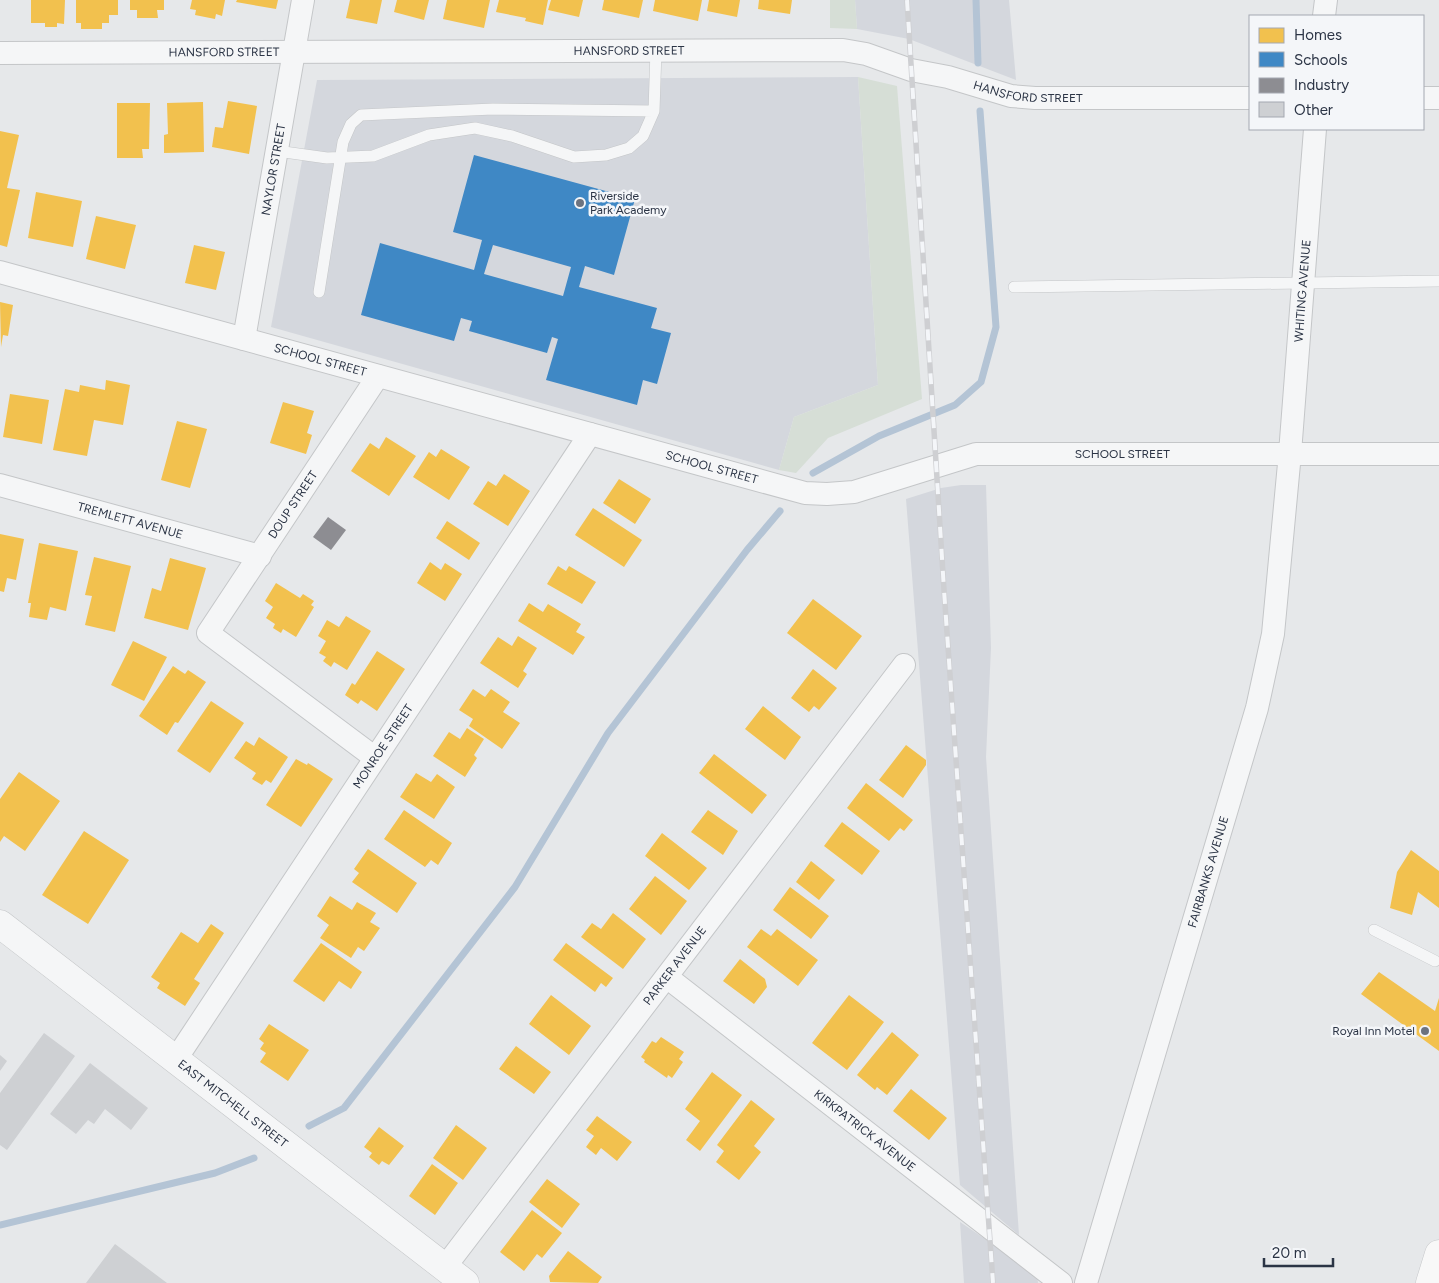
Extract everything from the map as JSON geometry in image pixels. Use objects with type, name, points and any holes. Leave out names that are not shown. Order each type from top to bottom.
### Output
[{"type":"main road","points":[[1430,1283],[1439,1254]]},
{"type":"street","name":"NAYLOR STREET","points":[[244,339],[303,0]]},
{"type":"street","points":[[1324,15],[1326,0]]},
{"type":"street","name":"HANSFORD STREET","points":[[0,53],[843,50],[866,54],[911,70],[948,77],[1011,96],[1035,98],[1249,98]]},
{"type":"street","points":[[1424,98],[1439,98]]},
{"type":"street","name":"WHITING AVENUE","points":[[1290,453],[1315,130]]},
{"type":"street","name":"SCHOOL STREET","points":[[0,272],[805,493],[854,492],[976,454],[1439,454]]},
{"type":"street","name":"DOUP STREET","points":[[374,757],[208,633],[378,376]]},
{"type":"street","name":"MONROE STREET","points":[[176,1059],[374,757],[590,434]]},
{"type":"street","name":"FAIRBANKS AVENUE","points":[[1086,1283],[1257,708],[1273,634],[1290,453]]},
{"type":"street","name":"TREMLETT AVENUE","points":[[0,485],[260,556]]},
{"type":"street","name":"PARKER AVENUE","points":[[455,1275],[668,978],[904,665]]},
{"type":"street","name":"EAST MITCHELL STREET","points":[[0,924],[455,1275]]},
{"type":"street","name":"KIRKPATRICK AVENUE","points":[[668,978],[1062,1283]]},
{"type":"lane","points":[[277,151],[339,158],[373,156],[429,135],[475,128],[512,136],[574,157],[606,155],[629,148],[643,136],[654,111],[656,50]]},
{"type":"lane","points":[[319,292],[339,158],[343,142],[351,124],[361,115],[493,109],[654,111]]},
{"type":"lane","points":[[1014,286],[1439,281]]},
{"type":"lane","points":[[1374,930],[1435,960]]},
{"type":"shaded area","points":[[830,0],[855,0],[857,29],[830,28]]},
{"type":"shaded area","points":[[855,0],[1009,0],[1016,80],[909,39],[857,29]]},
{"type":"shaded area","name":"Riverside Park Academy","points":[[858,77],[878,385],[794,417],[779,470],[271,327],[317,80]]},
{"type":"shaded area","points":[[858,77],[897,86],[922,399],[828,438],[796,473],[779,470],[794,417],[878,385]]},
{"type":"shaded area","points":[[961,485],[986,485],[991,648],[986,757],[1019,1235],[960,1185],[906,499],[941,488]]},
{"type":"shaded area","points":[[960,1222],[1037,1274],[1038,1283],[964,1283]]},
{"type":"building: Homes","points":[[31,0],[65,0],[64,24],[57,23],[57,27],[45,27],[45,23],[31,23]]},
{"type":"building: Homes","points":[[76,0],[118,0],[118,15],[109,15],[109,23],[102,23],[102,29],[81,29],[81,23],[76,23]]},
{"type":"building: Homes","points":[[130,0],[164,0],[164,10],[157,10],[158,18],[137,18],[137,10],[130,10]]},
{"type":"building: Homes","points":[[192,0],[225,0],[222,16],[216,14],[215,19],[195,15],[196,10],[190,9]]},
{"type":"building: Homes","points":[[237,0],[278,0],[276,9],[236,2]]},
{"type":"building: Homes","points":[[350,0],[382,0],[377,24],[346,18]]},
{"type":"building: Homes","points":[[397,0],[429,0],[424,20],[394,12]]},
{"type":"building: Homes","points":[[447,0],[490,0],[484,28],[443,19]]},
{"type":"building: Homes","points":[[499,0],[548,0],[543,25],[525,21],[526,18],[496,12]]},
{"type":"building: Homes","points":[[551,0],[583,0],[579,17],[548,10]]},
{"type":"building: Homes","points":[[604,0],[643,0],[639,18],[602,10]]},
{"type":"building: Homes","points":[[655,0],[702,0],[698,21],[653,11]]},
{"type":"building: Homes","points":[[709,0],[740,0],[737,17],[707,11]]},
{"type":"building: Homes","points":[[759,0],[792,0],[790,14],[758,9]]},
{"type":"building: Homes","points":[[228,101],[257,106],[249,154],[212,147],[215,127],[223,128]]},
{"type":"building: Homes","points":[[203,102],[204,152],[164,153],[164,135],[168,134],[167,103]]},
{"type":"building: Homes","points":[[117,103],[150,103],[149,149],[142,149],[143,158],[117,158]]},
{"type":"building: Homes","points":[[0,131],[19,135],[7,188],[20,190],[7,247],[0,245]]},
{"type":"building: Homes","points":[[36,192],[82,201],[73,247],[28,238]]},
{"type":"building: Homes","points":[[96,216],[136,225],[125,269],[86,259]]},
{"type":"building: Homes","points":[[194,245],[225,252],[216,290],[185,283]]},
{"type":"building: Homes","points":[[0,302],[13,305],[8,336],[3,335],[1,347]]},
{"type":"building: Homes","points":[[106,380],[130,385],[123,425],[94,420],[87,456],[53,450],[65,389],[79,392],[80,385],[105,390]]},
{"type":"building: Homes","points":[[10,394],[49,400],[42,444],[3,437]]},
{"type":"building: Homes","points":[[283,402],[314,411],[307,433],[312,435],[306,454],[270,443]]},
{"type":"building: Homes","points":[[177,421],[207,429],[190,488],[161,480]]},
{"type":"building: Homes","points":[[386,437],[416,456],[389,496],[351,471],[370,443],[379,449]]},
{"type":"building: Homes","points":[[441,449],[470,467],[449,500],[413,477],[429,452],[436,457]]},
{"type":"building: Homes","points":[[504,474],[530,491],[508,526],[473,504],[488,481],[496,486]]},
{"type":"building: Homes","points":[[619,479],[651,499],[635,524],[603,503]]},
{"type":"building: Homes","points":[[593,508],[642,540],[624,567],[575,535]]},
{"type":"building: Homes","points":[[447,521],[480,543],[469,560],[436,538]]},
{"type":"building: Homes","points":[[0,534],[24,539],[16,580],[7,578],[4,592],[0,591]]},
{"type":"building: Homes","points":[[39,543],[78,551],[66,611],[50,607],[47,620],[29,617],[31,603],[28,603]]},
{"type":"building: Homes","points":[[94,557],[131,566],[115,632],[85,625],[92,596],[85,595]]},
{"type":"building: Homes","points":[[170,558],[206,568],[188,630],[144,618],[152,588],[161,591]]},
{"type":"building: Homes","points":[[430,562],[441,570],[445,563],[462,574],[445,601],[417,583]]},
{"type":"building: Homes","points":[[558,566],[566,571],[569,566],[596,582],[582,604],[547,584]]},
{"type":"building: Homes","points":[[276,583],[300,598],[303,594],[314,601],[311,605],[314,607],[296,637],[283,629],[281,633],[273,628],[275,624],[266,618],[273,607],[265,601]]},
{"type":"building: Homes","points":[[813,599],[862,636],[836,670],[787,633]]},
{"type":"building: Homes","points":[[529,603],[543,612],[548,604],[581,624],[576,632],[585,637],[573,655],[518,621]]},
{"type":"building: Homes","points":[[346,616],[371,631],[347,670],[334,662],[331,667],[323,661],[326,657],[319,653],[326,641],[318,636],[327,620],[339,627]]},
{"type":"building: Homes","points":[[518,636],[537,648],[523,671],[527,674],[518,688],[480,663],[498,637],[512,646]]},
{"type":"building: Homes","points":[[133,641],[167,657],[144,701],[111,685]]},
{"type":"building: Homes","points":[[377,651],[405,669],[377,711],[361,700],[358,704],[345,695],[352,683],[355,685]]},
{"type":"building: Homes","points":[[173,666],[185,674],[188,670],[206,682],[178,723],[175,722],[167,735],[139,716]]},
{"type":"building: Homes","points":[[813,669],[837,688],[819,710],[814,706],[809,712],[791,698]]},
{"type":"building: Homes","points":[[473,689],[485,697],[491,689],[510,702],[503,712],[520,723],[502,749],[469,726],[473,719],[459,710]]},
{"type":"building: Homes","points":[[211,701],[244,723],[210,773],[177,751]]},
{"type":"building: Homes","points":[[763,706],[801,737],[785,760],[745,729]]},
{"type":"building: Homes","points":[[467,728],[484,739],[474,755],[477,758],[465,777],[433,756],[449,732],[460,739]]},
{"type":"building: Homes","points":[[259,737],[288,757],[271,783],[266,780],[262,785],[252,779],[256,773],[234,758],[246,741],[254,746]]},
{"type":"building: Homes","points":[[906,745],[926,760],[926,765],[903,798],[879,780]]},
{"type":"building: Homes","points":[[714,754],[767,795],[752,814],[699,773]]},
{"type":"building: Homes","points":[[296,759],[307,765],[308,763],[333,779],[301,827],[266,805]]},
{"type":"building: Homes","points":[[19,772],[60,801],[25,851],[4,836],[0,842],[0,799]]},
{"type":"building: Homes","points":[[416,773],[431,782],[437,774],[455,787],[434,819],[400,797]]},
{"type":"building: Homes","points":[[866,783],[913,820],[904,831],[900,828],[889,841],[847,808]]},
{"type":"building: Homes","points":[[404,810],[452,843],[438,865],[431,860],[425,867],[384,839]]},
{"type":"building: Homes","points":[[708,810],[738,831],[723,855],[691,832]]},
{"type":"building: Homes","points":[[842,822],[880,851],[862,875],[824,846]]},
{"type":"building: Homes","points":[[84,831],[129,860],[88,924],[42,895]]},
{"type":"building: Homes","points":[[662,833],[707,868],[689,890],[645,856]]},
{"type":"building: Homes","points":[[368,849],[417,883],[397,913],[352,882],[359,873],[354,869]]},
{"type":"building: Homes","points":[[1411,850],[1439,871],[1439,908],[1418,892],[1412,915],[1390,908],[1397,872]]},
{"type":"building: Homes","points":[[811,861],[835,880],[819,900],[796,882]]},
{"type":"building: Homes","points":[[655,876],[687,901],[661,935],[629,909]]},
{"type":"building: Homes","points":[[790,887],[829,916],[811,939],[773,910]]},
{"type":"building: Homes","points":[[330,896],[352,910],[357,902],[376,913],[370,922],[380,928],[364,951],[358,947],[351,958],[320,938],[329,925],[317,916]]},
{"type":"building: Homes","points":[[613,913],[646,939],[623,969],[581,937],[592,923],[601,929]]},
{"type":"building: Homes","points":[[211,924],[224,933],[194,979],[200,983],[185,1006],[157,988],[160,983],[151,977],[181,932],[198,943]]},
{"type":"building: Homes","points":[[761,929],[771,936],[777,929],[818,960],[798,986],[747,947]]},
{"type":"building: Homes","points":[[321,943],[362,972],[351,989],[339,981],[324,1002],[293,981]]},
{"type":"building: Homes","points":[[566,943],[613,978],[606,987],[601,983],[595,992],[553,960]]},
{"type":"building: Homes","points":[[740,959],[765,979],[767,987],[754,1004],[723,981]]},
{"type":"building: Homes","name":"Royal Inn Motel","points":[[1379,972],[1435,1011],[1439,998],[1439,1051],[1361,994]]},
{"type":"building: Homes","points":[[551,995],[591,1026],[569,1055],[529,1024]]},
{"type":"building: Homes","points":[[849,995],[884,1022],[847,1070],[812,1043]]},
{"type":"building: Homes","points":[[269,1024],[309,1050],[288,1081],[260,1062],[266,1053],[260,1049],[264,1043],[259,1039]]},
{"type":"building: Homes","points":[[892,1032],[919,1055],[887,1095],[877,1087],[875,1090],[857,1075]]},
{"type":"building: Homes","points":[[661,1037],[684,1052],[679,1059],[683,1062],[672,1078],[668,1075],[667,1078],[644,1062],[645,1060],[641,1057],[652,1041],[656,1043]]},
{"type":"building: Homes","points":[[516,1046],[551,1072],[534,1094],[499,1069]]},
{"type":"building: Homes","points":[[712,1072],[742,1095],[700,1151],[686,1140],[700,1121],[685,1109]]},
{"type":"building: Homes","points":[[911,1089],[947,1118],[929,1140],[893,1111]]},
{"type":"building: Homes","points":[[751,1100],[775,1119],[754,1146],[761,1152],[739,1180],[716,1162],[724,1151],[717,1145]]},
{"type":"building: Homes","points":[[597,1116],[632,1142],[617,1161],[601,1148],[596,1155],[586,1147],[594,1136],[586,1130]]},
{"type":"building: Homes","points":[[456,1125],[487,1148],[463,1180],[433,1158]]},
{"type":"building: Homes","points":[[379,1127],[404,1146],[389,1165],[382,1161],[379,1165],[369,1157],[372,1153],[364,1147]]},
{"type":"building: Homes","points":[[432,1164],[458,1183],[435,1215],[409,1196]]},
{"type":"building: Homes","points":[[547,1179],[580,1204],[562,1228],[529,1202]]},
{"type":"building: Homes","points":[[532,1210],[562,1233],[542,1258],[537,1254],[524,1271],[500,1252]]},
{"type":"building: Homes","points":[[568,1251],[602,1277],[598,1283],[550,1282],[549,1276]]},
{"type":"building: Schools","points":[[474,155],[635,199],[614,275],[585,266],[579,287],[657,308],[651,328],[671,333],[657,384],[643,380],[637,405],[546,380],[558,339],[552,337],[547,353],[469,331],[472,321],[461,318],[454,341],[361,315],[380,243],[474,270],[482,240],[453,232]],"holes":[[[493,245],[571,267],[563,296],[484,274]]]},
{"type":"building: Industry","points":[[328,517],[346,530],[331,550],[313,537]]},
{"type":"building: Other","points":[[44,1033],[75,1056],[7,1150],[0,1145],[0,1093]]},
{"type":"building: Other","points":[[0,1055],[7,1061],[0,1071]]},
{"type":"building: Other","points":[[90,1063],[148,1108],[131,1130],[105,1109],[94,1124],[88,1120],[76,1134],[50,1114]]},
{"type":"building: Other","points":[[115,1244],[167,1283],[86,1283]]},
{"type":"waterway","points":[[976,0],[978,63]]},
{"type":"waterway","points":[[813,473],[879,436],[955,405],[981,382],[996,327],[980,111]]},
{"type":"waterway","points":[[309,1126],[344,1108],[515,887],[608,733],[747,550],[780,511]]},
{"type":"waterway","points":[[0,1225],[215,1173],[254,1158]]},
{"type":"railway","points":[[907,0],[944,590],[993,1283]]},
{"type":"place","name":"Riverside Park Academy","points":[[580,203]]},
{"type":"place","name":"Royal Inn Motel","points":[[1425,1031]]}]
